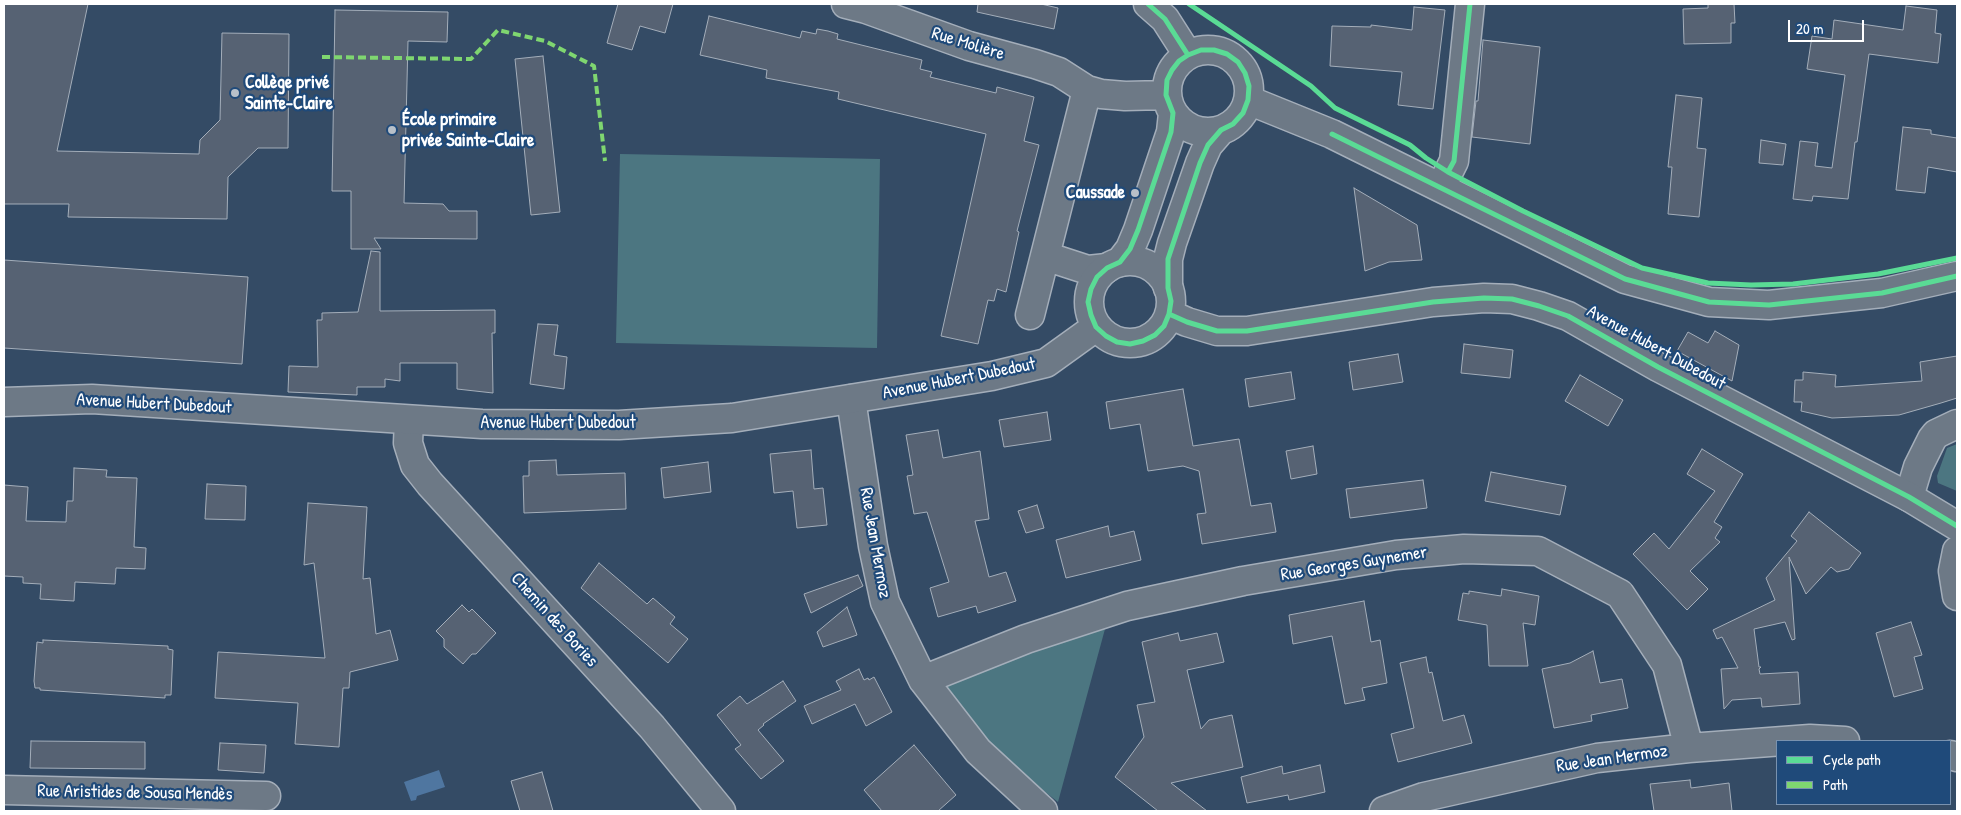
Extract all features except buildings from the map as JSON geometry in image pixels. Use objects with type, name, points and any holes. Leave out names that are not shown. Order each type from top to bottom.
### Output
[{"type":"street","name":"Rue Molière","points":[[846,4],[866,9],[969,46],[1059,72],[1087,90],[1101,94],[1169,104]]},
{"type":"street","points":[[1148,4],[1165,19],[1188,54]]},
{"type":"street","points":[[1441,187],[1454,161],[1470,4]]},
{"type":"street","points":[[1169,104],[1182,124],[1194,130],[1207,132],[1221,130],[1233,124],[1243,113],[1248,100],[1249,86],[1245,73],[1238,62],[1230,56],[1214,50],[1201,50],[1188,54],[1179,61],[1167,80],[1171,132],[1138,230],[1130,249],[1097,278],[1091,289],[1088,302],[1090,315],[1096,327],[1106,336],[1117,342],[1130,344],[1143,341],[1155,335],[1164,326],[1169,314],[1171,301],[1168,288],[1168,259],[1172,243],[1208,144],[1221,130]]},
{"type":"street","points":[[1030,314],[1087,90]]},
{"type":"street","points":[[1248,100],[1332,134],[1625,279],[1709,302],[1769,305],[1882,293],[1957,276]]},
{"type":"street","points":[[1045,256],[1088,270],[1132,261],[1154,269],[1162,277],[1168,288]]},
{"type":"street","name":"Avenue Hubert Dubedout","points":[[1169,314],[1187,322],[1217,331],[1247,331],[1434,302],[1484,298],[1512,299],[1568,316],[1658,367],[1909,497],[1957,526]]},
{"type":"street","name":"Avenue Hubert Dubedout","points":[[4,402],[92,399],[482,424],[618,425],[732,418],[992,376],[1046,363],[1096,327]]},
{"type":"street","name":"Rue Jean Mermoz","points":[[851,399],[873,546],[884,602],[923,680],[978,751],[1043,811]]},
{"type":"street","name":"Chemin des Bories","points":[[409,420],[408,443],[415,465],[430,484],[652,727],[722,811]]},
{"type":"street","points":[[1909,497],[1918,467],[1932,440],[1936,434],[1957,424]]},
{"type":"street","name":"Rue Georges Guynemer","points":[[923,680],[1026,639],[1126,606],[1243,581],[1396,555],[1464,549],[1538,551],[1620,594],[1667,665],[1690,748]]},
{"type":"street","points":[[1957,551],[1953,571],[1957,596]]},
{"type":"street","name":"Rue Jean Mermoz","points":[[1786,740],[1810,738],[1833,740]]},
{"type":"street","name":"Rue Jean Mermoz","points":[[1384,811],[1424,797],[1597,758],[1776,741]]},
{"type":"street","name":"Rue Aristides de Sousa Mendès","points":[[4,790],[266,796]]},
{"type":"green space","points":[[620,154],[880,159],[877,348],[616,343]]},
{"type":"green space","points":[[1957,444],[1957,491],[1938,483],[1937,476],[1947,448]]},
{"type":"green space","points":[[1105,629],[1058,802],[1021,773],[983,737],[944,687],[990,666]]},
{"type":"water","points":[[439,770],[445,787],[417,796],[416,800],[411,801],[404,782]]},
{"type":"marked path","points":[[322,57],[471,59],[498,30],[545,41],[594,66],[605,161]]},
{"type":"cycle path","points":[[1148,4],[1165,19],[1188,55]]},
{"type":"cycle path","points":[[1189,4],[1311,86],[1335,108],[1410,145],[1448,172],[1523,211],[1642,268],[1708,283],[1793,284],[1878,274],[1957,258]]},
{"type":"cycle path","points":[[1448,172],[1454,161],[1470,4]]},
{"type":"cycle path","points":[[1201,50],[1214,50],[1227,54],[1238,62],[1245,73],[1249,86],[1248,100],[1243,113],[1233,124],[1221,130],[1208,145],[1200,163],[1168,259],[1168,288],[1171,301],[1169,314],[1164,326],[1155,335],[1143,341],[1130,344],[1117,342],[1106,336],[1096,327],[1088,302],[1091,289],[1097,277],[1107,268],[1120,262],[1130,249],[1171,132],[1173,113],[1166,95],[1167,80],[1179,61],[1201,50]]},
{"type":"cycle path","points":[[1332,134],[1625,279],[1709,302],[1769,305],[1882,293],[1957,276]]},
{"type":"cycle path","points":[[1169,314],[1187,322],[1217,331],[1247,331],[1433,302],[1484,298],[1512,299],[1539,306],[1568,316],[1658,367],[1909,497],[1957,526]]},
{"type":"place","name":"Collège privé Sainte-Claire","points":[[235,93]]},
{"type":"place","name":"École primaire privée Sainte-Claire","points":[[392,130]]},
{"type":"place","name":"Caussade","points":[[1135,193]]}]
